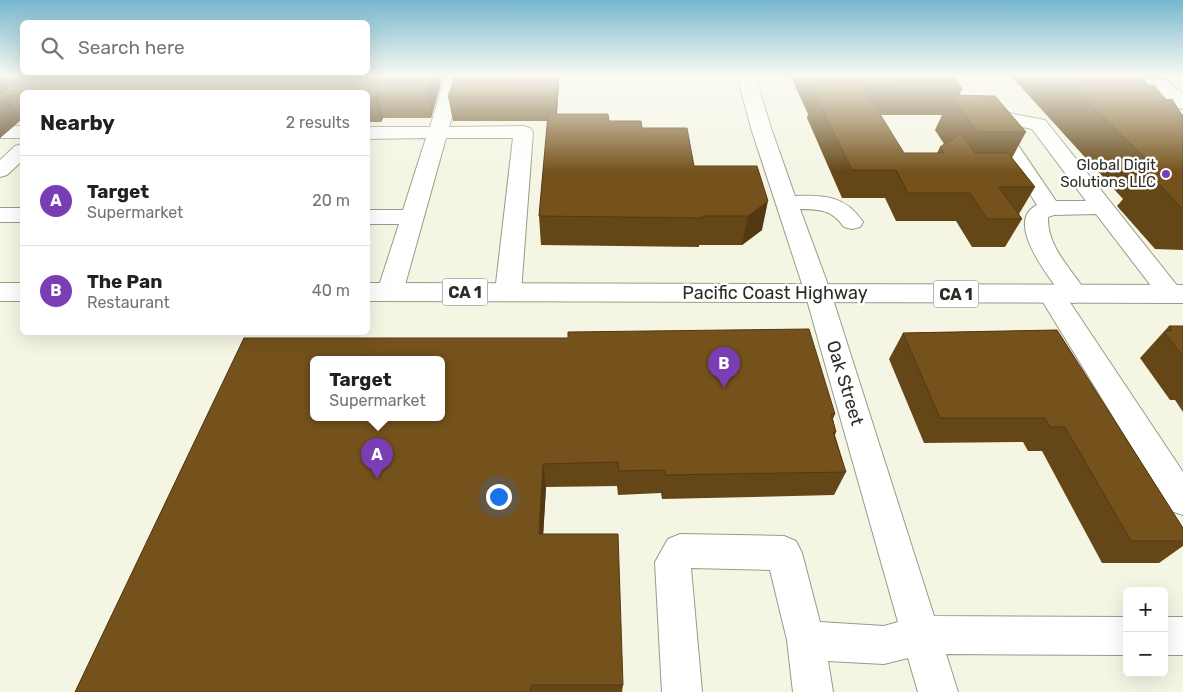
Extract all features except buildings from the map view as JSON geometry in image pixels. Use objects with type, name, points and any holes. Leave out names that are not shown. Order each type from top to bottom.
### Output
[{"type":"main road","points":[[378,292],[412,217],[446,107]]},
{"type":"main road","name":"Oak Street","points":[[755,107],[818,293],[938,692]]},
{"type":"main road","points":[[1050,208],[988,115],[1038,124],[1102,207],[1177,294]]},
{"type":"main road","points":[[2,123],[20,131]]},
{"type":"main road","points":[[370,133],[523,132],[508,292]]},
{"type":"main road","points":[[0,171],[20,152]]},
{"type":"main road","points":[[787,202],[827,203],[841,208],[852,222]]},
{"type":"main road","points":[[1102,207],[1050,208],[1037,214],[1035,224],[1039,241],[1062,294],[1183,500]]},
{"type":"main road","points":[[0,215],[20,215]]},
{"type":"main road","points":[[370,217],[412,217]]},
{"type":"main road","points":[[0,292],[20,292]]},
{"type":"main road","name":"Pacific Coast Highway","points":[[378,292],[1177,294]]},
{"type":"main road","points":[[682,692],[673,562],[680,551],[784,553],[806,640],[813,692]]},
{"type":"main road","points":[[806,640],[884,645],[922,635],[1123,636]]},
{"type":"main road","points":[[1168,636],[1183,636]]},
{"type":"place","name":"Global Digit Solutions LLC","points":[[1166,174]]},
{"type":"place","name":"The Pan","points":[[724,388]]},
{"type":"place","name":"Target","points":[[377,479]]}]
